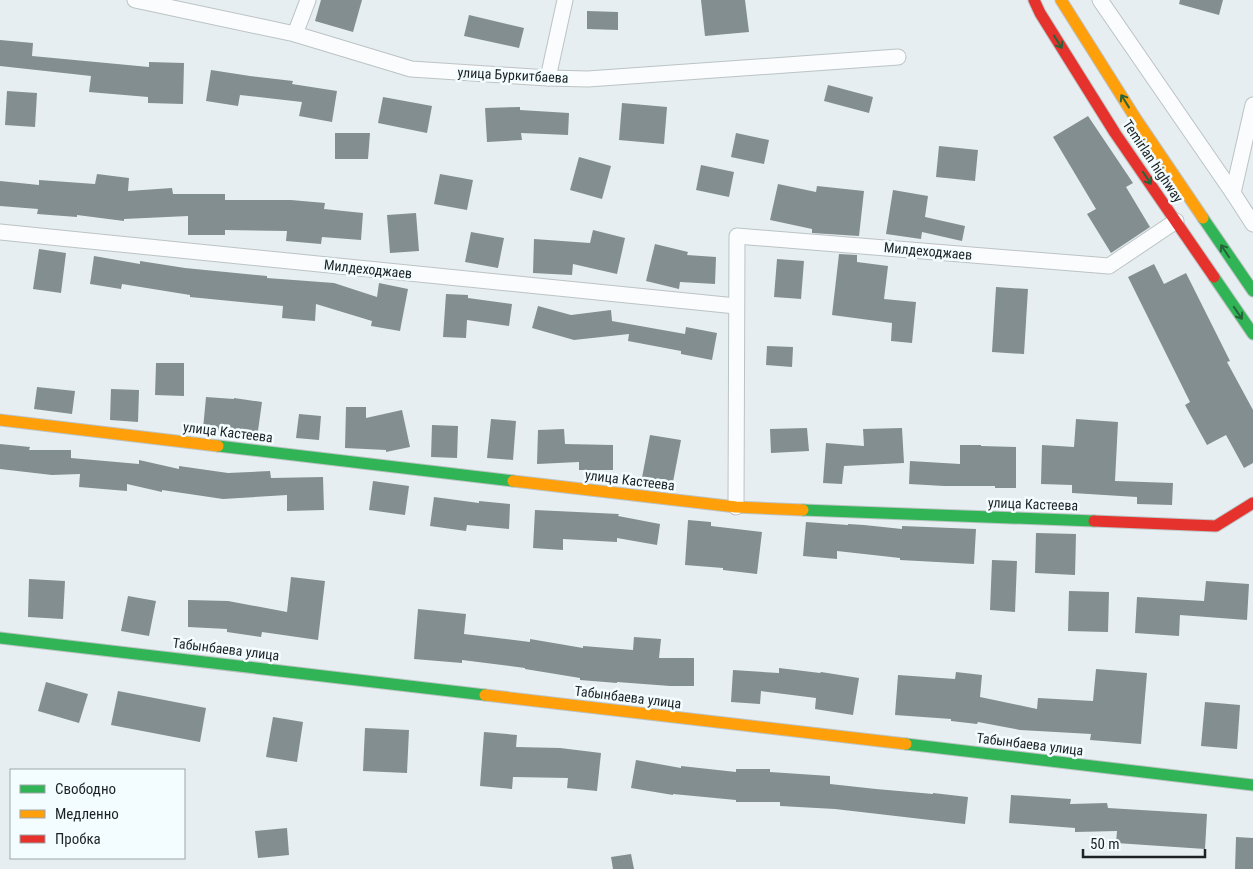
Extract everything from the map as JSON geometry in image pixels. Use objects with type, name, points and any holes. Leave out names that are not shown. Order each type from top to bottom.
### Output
[{"type":"street","name":"улица Буркитбаева","points":[[135,0],[295,34],[411,69],[588,79],[898,57]]},
{"type":"street","points":[[295,34],[308,0]]},
{"type":"street","points":[[548,78],[566,0]]},
{"type":"street","name":"Temirlan highway","points":[[1034,0],[1040,14],[1115,133],[1253,334]]},
{"type":"street","name":"Temirlan highway","points":[[1061,0],[1136,119],[1253,291]]},
{"type":"street","points":[[1100,0],[1253,224]]},
{"type":"street","points":[[1233,193],[1253,105]]},
{"type":"street","name":"Милдеходжаев","points":[[736,507],[737,236],[1110,266],[1176,221]]},
{"type":"street","name":"Милдеходжаев","points":[[0,232],[736,306]]},
{"type":"street","name":"улица Кастеева","points":[[0,420],[736,507],[1216,526],[1253,503]]},
{"type":"street","name":"Табынбаева улица","points":[[0,638],[1253,785]]},
{"type":"building","points":[[321,0],[362,0],[353,32],[315,21]]},
{"type":"building","points":[[701,0],[745,0],[749,32],[705,36]]},
{"type":"building","points":[[1180,0],[1223,0],[1219,15],[1179,4]]},
{"type":"building","points":[[587,11],[618,12],[618,30],[587,29]]},
{"type":"building","points":[[469,15],[524,28],[519,48],[464,36]]},
{"type":"building","points":[[0,40],[33,43],[32,56],[149,67],[149,62],[184,63],[183,104],[148,103],[148,97],[89,92],[91,76],[0,66]]},
{"type":"building","points":[[211,70],[293,81],[292,84],[337,91],[332,122],[299,116],[302,102],[240,95],[238,106],[206,101]]},
{"type":"building","points":[[828,85],[873,97],[869,113],[824,101]]},
{"type":"building","points":[[7,91],[37,93],[35,127],[5,125]]},
{"type":"building","points":[[383,97],[432,106],[427,133],[378,123]]},
{"type":"building","points":[[622,103],[667,107],[664,144],[619,140]]},
{"type":"building","points":[[520,107],[520,110],[569,113],[568,135],[521,133],[522,140],[487,142],[485,108]]},
{"type":"building","points":[[1088,116],[1133,183],[1126,187],[1150,227],[1111,253],[1087,214],[1096,209],[1053,137]]},
{"type":"building","points":[[335,133],[370,133],[368,159],[335,159]]},
{"type":"building","points":[[736,133],[769,140],[764,164],[731,157]]},
{"type":"building","points":[[939,146],[978,150],[975,181],[936,177]]},
{"type":"building","points":[[579,157],[611,166],[602,199],[570,190]]},
{"type":"building","points":[[701,165],[734,172],[729,197],[696,190]]},
{"type":"building","points":[[97,174],[129,178],[128,191],[172,188],[173,194],[225,194],[225,200],[291,200],[325,203],[324,209],[363,213],[361,240],[322,237],[321,244],[286,241],[287,231],[225,230],[225,235],[188,235],[188,216],[124,219],[124,221],[77,215],[77,217],[37,214],[38,209],[0,206],[0,181],[39,185],[39,180],[95,184]]},
{"type":"building","points":[[440,174],[473,180],[467,210],[434,204]]},
{"type":"building","points":[[778,184],[816,192],[817,186],[864,191],[859,236],[812,233],[812,229],[770,220]]},
{"type":"building","points":[[893,190],[928,196],[925,217],[965,226],[962,241],[922,232],[921,239],[886,234]]},
{"type":"building","points":[[416,213],[419,251],[390,253],[387,215]]},
{"type":"building","points":[[593,230],[625,238],[617,274],[573,264],[572,275],[533,273],[534,239],[590,243]]},
{"type":"building","points":[[471,232],[504,238],[498,268],[465,262]]},
{"type":"building","points":[[655,244],[688,252],[687,255],[716,257],[715,284],[680,282],[679,289],[646,281]]},
{"type":"building","points":[[39,249],[66,253],[61,293],[33,289]]},
{"type":"building","points":[[839,254],[857,255],[857,262],[888,266],[884,299],[916,302],[912,343],[891,341],[892,323],[832,315]]},
{"type":"building","points":[[94,256],[140,264],[140,261],[185,268],[267,276],[267,278],[334,283],[377,297],[379,283],[408,289],[400,331],[371,326],[372,321],[316,304],[315,321],[282,318],[283,306],[190,297],[190,295],[122,284],[121,289],[90,284]]},
{"type":"building","points":[[777,259],[804,261],[801,299],[774,297]]},
{"type":"building","points":[[1154,264],[1164,284],[1186,273],[1230,361],[1227,362],[1253,410],[1253,463],[1244,468],[1226,435],[1207,445],[1185,405],[1190,402],[1128,277]]},
{"type":"building","points":[[996,287],[1028,289],[1024,354],[992,352]]},
{"type":"building","points":[[446,294],[468,295],[468,298],[512,304],[509,326],[467,320],[466,338],[443,337]]},
{"type":"building","points":[[538,306],[571,315],[611,310],[612,321],[685,334],[686,327],[717,333],[712,360],[681,354],[681,351],[628,341],[629,334],[574,340],[532,328]]},
{"type":"building","points":[[767,346],[793,347],[792,367],[766,365]]},
{"type":"building","points":[[156,363],[184,363],[184,396],[155,395]]},
{"type":"building","points":[[37,387],[75,391],[72,414],[34,409]]},
{"type":"building","points":[[111,389],[139,390],[138,422],[110,420]]},
{"type":"building","points":[[206,397],[262,402],[257,438],[203,429]]},
{"type":"building","points":[[346,407],[366,407],[366,418],[402,410],[410,447],[386,452],[386,450],[345,448]]},
{"type":"building","points":[[299,414],[321,416],[319,440],[296,438]]},
{"type":"building","points":[[491,419],[516,421],[513,460],[487,458]]},
{"type":"building","points":[[1076,419],[1118,422],[1115,481],[1173,483],[1172,505],[1137,504],[1137,497],[1072,493],[1072,485],[1041,484],[1042,445],[1074,447]]},
{"type":"building","points":[[432,425],[458,426],[457,458],[431,457]]},
{"type":"building","points":[[807,428],[809,451],[771,453],[770,429]]},
{"type":"building","points":[[902,428],[904,463],[844,466],[842,484],[823,483],[826,443],[864,446],[863,429]]},
{"type":"building","points":[[564,429],[565,444],[613,445],[613,470],[579,470],[579,462],[537,464],[538,430]]},
{"type":"building","points":[[650,435],[681,440],[672,487],[641,483]]},
{"type":"building","points":[[0,444],[30,447],[29,450],[71,450],[71,458],[139,464],[139,460],[179,469],[179,466],[228,473],[270,471],[271,478],[323,477],[324,510],[287,511],[287,495],[223,499],[162,490],[162,492],[127,484],[127,491],[79,487],[80,474],[52,475],[0,469]]},
{"type":"building","points":[[960,445],[1016,447],[1016,488],[909,484],[910,461],[960,464]]},
{"type":"building","points":[[373,481],[409,486],[405,515],[369,510]]},
{"type":"building","points":[[434,497],[479,503],[479,501],[510,504],[509,529],[467,525],[466,531],[430,526]]},
{"type":"building","points":[[535,510],[619,514],[618,516],[660,524],[657,545],[617,538],[617,542],[563,539],[563,550],[533,548]]},
{"type":"building","points":[[688,520],[711,522],[711,526],[762,532],[757,574],[723,570],[723,568],[685,565]]},
{"type":"building","points":[[806,522],[902,529],[902,526],[976,529],[974,564],[900,560],[900,558],[837,551],[837,559],[803,556]]},
{"type":"building","points":[[1036,533],[1076,534],[1075,575],[1035,573]]},
{"type":"building","points":[[992,560],[1017,561],[1015,612],[990,610]]},
{"type":"building","points":[[291,577],[325,581],[318,640],[262,632],[261,637],[227,632],[227,629],[188,627],[188,600],[228,601],[287,612]]},
{"type":"building","points":[[29,579],[65,581],[63,619],[28,617]]},
{"type":"building","points":[[1206,581],[1249,584],[1247,620],[1180,615],[1179,636],[1135,633],[1137,597],[1204,601]]},
{"type":"building","points":[[1069,591],[1109,592],[1108,632],[1068,631]]},
{"type":"building","points":[[128,596],[156,601],[149,636],[121,631]]},
{"type":"building","points":[[418,609],[466,614],[464,634],[530,642],[530,639],[583,648],[583,646],[633,650],[634,637],[661,639],[659,658],[694,658],[694,686],[580,680],[580,678],[525,668],[462,660],[462,663],[414,659]]},
{"type":"building","points":[[779,668],[859,678],[853,715],[815,709],[816,698],[761,691],[760,704],[731,702],[733,670],[779,673]]},
{"type":"building","points":[[1096,669],[1147,673],[1141,744],[1090,740],[1091,734],[1020,730],[978,722],[977,724],[951,721],[951,719],[895,715],[898,675],[955,679],[956,672],[982,675],[980,697],[1037,709],[1038,698],[1093,701]]},
{"type":"building","points":[[46,682],[88,694],[79,723],[38,711]]},
{"type":"building","points":[[118,691],[206,708],[200,742],[111,725]]},
{"type":"building","points":[[1205,702],[1240,705],[1237,749],[1201,746]]},
{"type":"building","points":[[273,717],[303,722],[297,762],[266,757]]},
{"type":"building","points":[[365,728],[409,730],[407,773],[363,771]]},
{"type":"building","points":[[484,732],[517,735],[516,747],[560,748],[601,753],[597,791],[567,788],[568,778],[513,777],[512,789],[480,786]]},
{"type":"building","points":[[636,760],[681,768],[681,766],[736,772],[736,769],[770,769],[770,772],[830,776],[830,784],[968,797],[965,824],[835,809],[780,806],[780,802],[736,802],[736,800],[673,795],[631,788]]},
{"type":"building","points":[[1011,795],[1071,799],[1070,804],[1107,803],[1108,808],[1207,814],[1205,849],[1116,843],[1117,831],[1075,832],[1075,828],[1009,823]]},
{"type":"building","points":[[287,828],[289,855],[258,858],[255,831]]},
{"type":"building","points":[[1236,837],[1253,838],[1253,869],[1235,869]]},
{"type":"building","points":[[631,854],[634,869],[613,869],[611,857]]},
{"type":"traffic: fast","points":[[1203,218],[1253,291]]},
{"type":"traffic: fast","points":[[1214,277],[1253,334]]},
{"type":"traffic: fast","points":[[218,446],[513,481]]},
{"type":"traffic: fast","points":[[803,510],[1094,521]]},
{"type":"traffic: fast","points":[[0,638],[485,695]]},
{"type":"traffic: fast","points":[[906,744],[1253,785]]},
{"type":"traffic: slow","points":[[1061,0],[1136,119],[1203,218]]},
{"type":"traffic: slow","points":[[0,420],[218,446]]},
{"type":"traffic: slow","points":[[513,481],[736,507],[803,510]]},
{"type":"traffic: slow","points":[[485,695],[906,744]]},
{"type":"traffic: jam","points":[[1034,0],[1040,13],[1115,133],[1214,277]]},
{"type":"traffic: jam","points":[[1094,521],[1216,526],[1253,503]]}]
